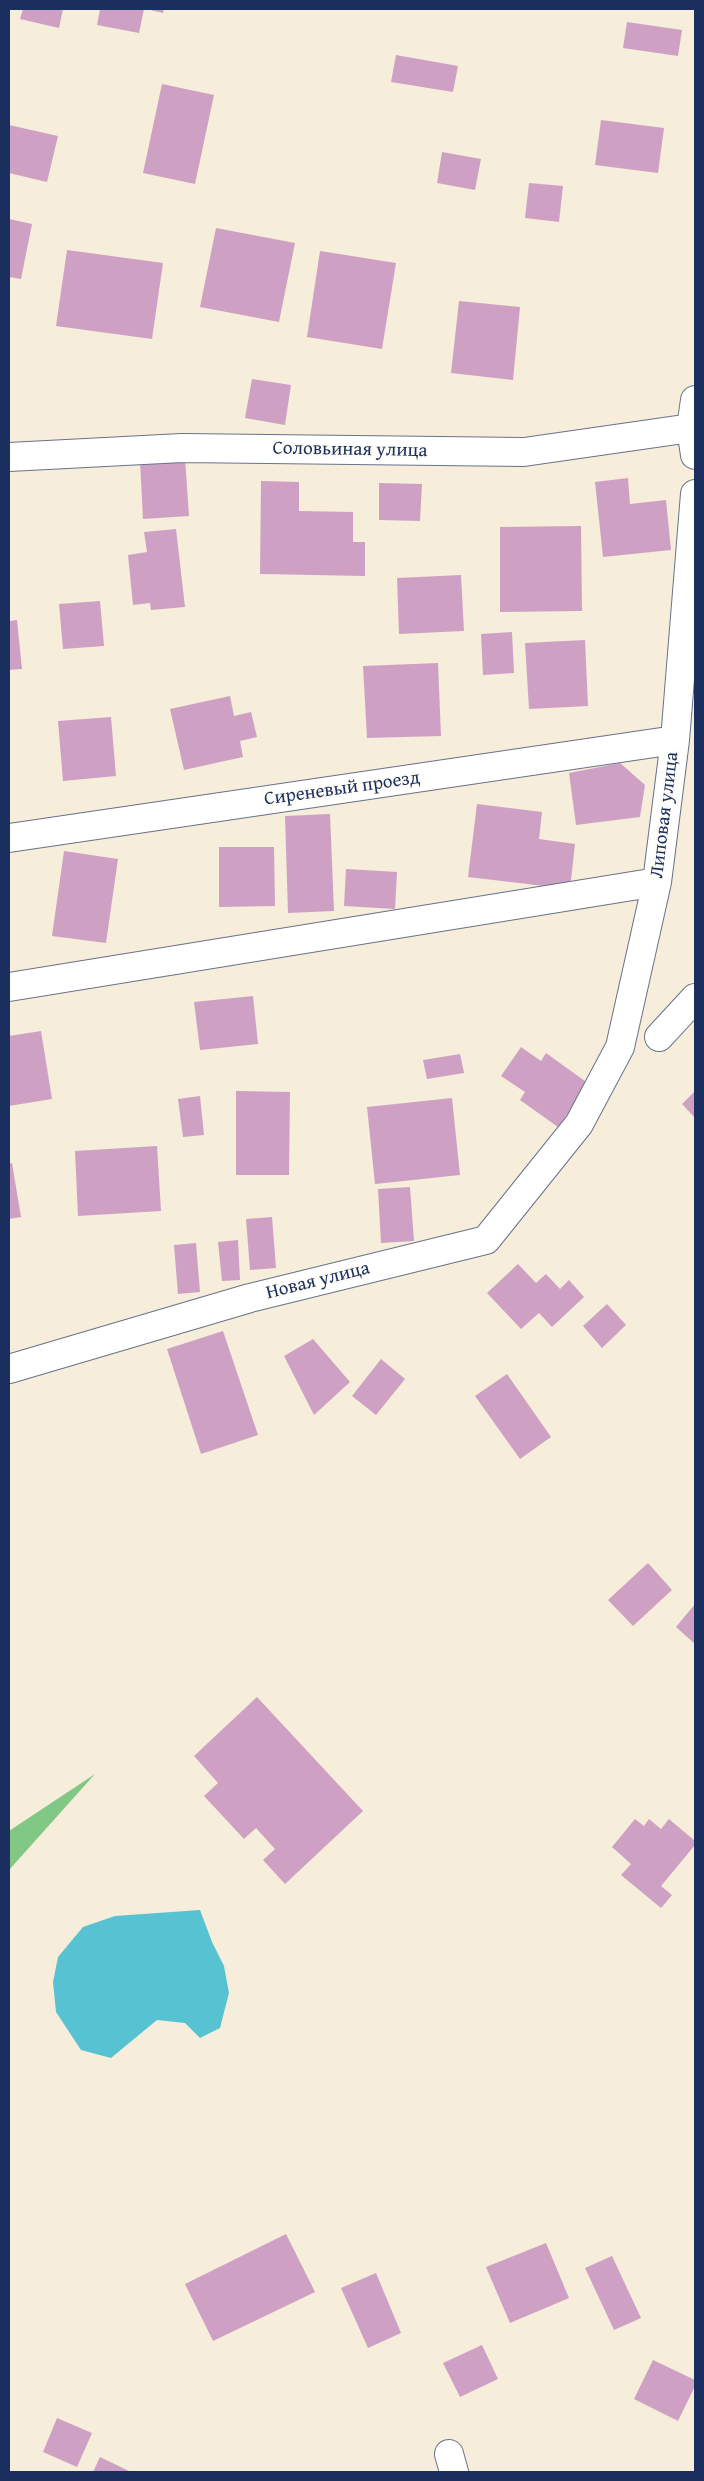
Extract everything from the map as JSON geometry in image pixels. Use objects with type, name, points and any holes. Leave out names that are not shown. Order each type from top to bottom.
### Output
[{"type":"street","points":[[695,400],[691,428],[695,455]]},
{"type":"street","name":"Соловьиная улица","points":[[9,457],[182,448],[524,452],[691,428]]},
{"type":"street","name":"Липовая улица","points":[[580,1124],[620,1046],[657,882],[675,740],[695,494]]},
{"type":"street","name":"Сиреневый проезд","points":[[9,838],[675,740]]},
{"type":"street","points":[[9,987],[657,882]]},
{"type":"street","points":[[659,1037],[695,998]]},
{"type":"street","name":"Новая улица","points":[[9,1370],[250,1298],[486,1240],[580,1124]]},
{"type":"green space","points":[[95,1774],[9,1870],[9,1831]]},
{"type":"water","points":[[200,1910],[212,1942],[224,1966],[229,1993],[220,2028],[200,2038],[185,2023],[157,2020],[111,2058],[81,2050],[56,2012],[53,1982],[58,1957],[83,1927],[115,1916]]},
{"type":"building","points":[[23,9],[63,9],[59,28],[20,19]]},
{"type":"building","points":[[100,9],[144,9],[139,33],[97,25]]},
{"type":"building","points":[[146,9],[164,9],[163,13]]},
{"type":"building","points":[[627,22],[682,30],[678,56],[623,48]]},
{"type":"building","points":[[396,55],[458,66],[453,92],[391,82]]},
{"type":"building","points":[[162,84],[214,95],[195,184],[143,173]]},
{"type":"building","points":[[601,120],[664,128],[658,173],[595,165]]},
{"type":"building","points":[[9,125],[58,136],[47,182],[9,173]]},
{"type":"building","points":[[442,152],[481,159],[475,190],[437,183]]},
{"type":"building","points":[[529,183],[563,186],[559,222],[525,218]]},
{"type":"building","points":[[9,219],[32,224],[21,279],[9,277]]},
{"type":"building","points":[[216,228],[295,243],[279,322],[200,307]]},
{"type":"building","points":[[67,250],[163,263],[152,339],[56,326]]},
{"type":"building","points":[[320,251],[396,263],[382,349],[307,337]]},
{"type":"building","points":[[459,301],[520,307],[513,380],[451,373]]},
{"type":"building","points":[[252,379],[291,385],[285,425],[245,418]]},
{"type":"building","points":[[185,458],[189,516],[143,519],[140,461]]},
{"type":"building","points":[[628,478],[630,504],[666,500],[671,550],[603,557],[595,482]]},
{"type":"building","points":[[261,481],[299,482],[299,511],[353,512],[353,542],[365,542],[365,576],[260,574]]},
{"type":"building","points":[[379,483],[422,484],[420,521],[379,520]]},
{"type":"building","points":[[581,526],[582,611],[500,612],[500,527]]},
{"type":"building","points":[[176,529],[185,607],[151,610],[150,603],[133,605],[128,555],[147,552],[144,532]]},
{"type":"building","points":[[461,575],[464,631],[399,634],[397,578]]},
{"type":"building","points":[[100,601],[104,646],[63,649],[59,604]]},
{"type":"building","points":[[17,620],[22,669],[9,670],[9,621]]},
{"type":"building","points":[[512,632],[514,673],[483,675],[481,634]]},
{"type":"building","points":[[585,640],[588,706],[529,709],[525,643]]},
{"type":"building","points":[[438,663],[441,736],[367,738],[363,666]]},
{"type":"building","points":[[230,696],[234,716],[251,712],[257,737],[240,741],[243,757],[184,770],[170,709]]},
{"type":"building","points":[[111,717],[116,776],[63,781],[58,721]]},
{"type":"building","points":[[620,763],[645,785],[640,817],[576,825],[569,773]]},
{"type":"building","points":[[477,804],[542,812],[539,839],[575,844],[570,889],[468,877]]},
{"type":"building","points":[[330,814],[334,911],[288,913],[285,816]]},
{"type":"building","points":[[219,847],[274,847],[275,906],[219,907]]},
{"type":"building","points":[[64,851],[118,859],[106,943],[52,936]]},
{"type":"building","points":[[346,869],[397,872],[395,909],[344,906]]},
{"type":"building","points":[[253,996],[258,1044],[200,1050],[194,1002]]},
{"type":"building","points":[[41,1031],[52,1099],[9,1106],[9,1036]]},
{"type":"building","points":[[521,1047],[541,1061],[546,1053],[589,1084],[558,1127],[520,1100],[525,1092],[501,1076]]},
{"type":"building","points":[[460,1054],[464,1073],[427,1079],[423,1060]]},
{"type":"building","points":[[236,1091],[290,1092],[289,1175],[236,1175]]},
{"type":"building","points":[[695,1091],[695,1118],[682,1104]]},
{"type":"building","points":[[200,1096],[204,1135],[183,1137],[178,1099]]},
{"type":"building","points":[[452,1098],[460,1175],[375,1184],[367,1107]]},
{"type":"building","points":[[157,1146],[161,1211],[78,1216],[75,1151]]},
{"type":"building","points":[[12,1163],[21,1217],[9,1219],[9,1164]]},
{"type":"building","points":[[410,1187],[414,1241],[381,1243],[378,1189]]},
{"type":"building","points":[[272,1217],[276,1268],[250,1270],[246,1219]]},
{"type":"building","points":[[238,1240],[240,1280],[222,1281],[218,1242]]},
{"type":"building","points":[[196,1243],[200,1292],[178,1294],[174,1245]]},
{"type":"building","points":[[518,1264],[536,1283],[546,1274],[560,1289],[569,1280],[584,1297],[552,1327],[539,1313],[521,1329],[487,1293]]},
{"type":"building","points":[[607,1304],[626,1325],[602,1348],[583,1326]]},
{"type":"building","points":[[223,1331],[258,1435],[201,1454],[167,1349]]},
{"type":"building","points":[[313,1339],[350,1382],[314,1415],[284,1356]]},
{"type":"building","points":[[381,1359],[405,1379],[376,1415],[352,1396]]},
{"type":"building","points":[[507,1374],[551,1437],[520,1459],[475,1396]]},
{"type":"building","points":[[648,1563],[672,1590],[633,1626],[608,1600]]},
{"type":"building","points":[[695,1604],[695,1644],[676,1627]]},
{"type":"building","points":[[257,1697],[363,1811],[285,1884],[263,1860],[275,1849],[256,1828],[244,1839],[204,1796],[218,1783],[194,1756]]},
{"type":"building","points":[[635,1819],[644,1826],[649,1819],[661,1829],[669,1819],[695,1841],[695,1845],[661,1886],[672,1895],[661,1908],[621,1875],[631,1864],[612,1847]]},
{"type":"building","points":[[286,2234],[315,2292],[213,2341],[185,2284]]},
{"type":"building","points":[[546,2243],[569,2298],[510,2323],[486,2267]]},
{"type":"building","points":[[612,2256],[641,2318],[614,2330],[585,2268]]},
{"type":"building","points":[[376,2273],[401,2333],[368,2348],[341,2288]]},
{"type":"building","points":[[482,2345],[498,2379],[460,2397],[443,2363]]},
{"type":"building","points":[[653,2360],[695,2380],[695,2386],[678,2421],[634,2399]]},
{"type":"building","points":[[57,2418],[92,2433],[77,2467],[43,2452]]},
{"type":"building","points":[[100,2457],[131,2472],[93,2472]]}]
